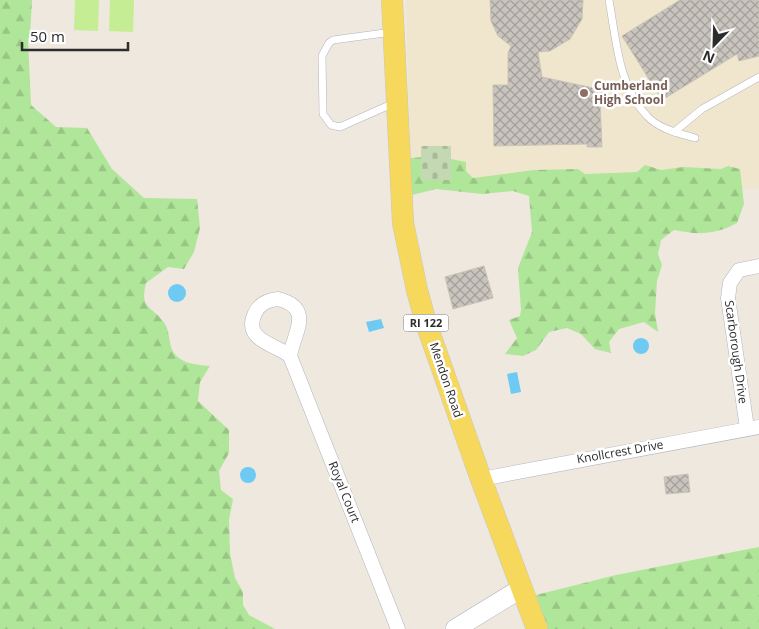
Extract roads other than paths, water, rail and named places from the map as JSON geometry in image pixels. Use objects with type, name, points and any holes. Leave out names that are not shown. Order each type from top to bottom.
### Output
[{"type":"main road","name":"Mendon Road","points":[[392,0],[403,223],[414,276],[426,324],[537,629]]},
{"type":"street","name":"Scarborough Drive","points":[[753,428],[728,298],[730,283],[739,270],[759,266]]},
{"type":"street","name":"Royal Court","points":[[290,356],[398,629]]},
{"type":"street","name":"Knollcrest Drive","points":[[481,479],[753,428]]},
{"type":"street","points":[[455,629],[522,588]]},
{"type":"lane","points":[[609,0],[616,44],[625,76],[646,116],[674,132],[695,138]]},
{"type":"lane","points":[[393,32],[333,40],[329,43],[322,56],[322,114],[331,125],[340,127],[396,102]]},
{"type":"lane","points":[[674,132],[702,109],[759,77]]},
{"type":"water","points":[[177,284],[183,287],[186,293],[183,299],[177,302],[171,299],[168,293],[171,287]]},
{"type":"water","points":[[381,319],[384,328],[369,332],[366,322]]},
{"type":"water","points":[[641,338],[649,346],[641,354],[633,346]]},
{"type":"water","points":[[517,372],[521,392],[511,394],[507,374]]},
{"type":"water","points":[[248,467],[254,469],[256,475],[254,481],[248,483],[242,481],[240,475],[242,469]]},
{"type":"place","name":"Cumberland High School","points":[[584,93]]}]
